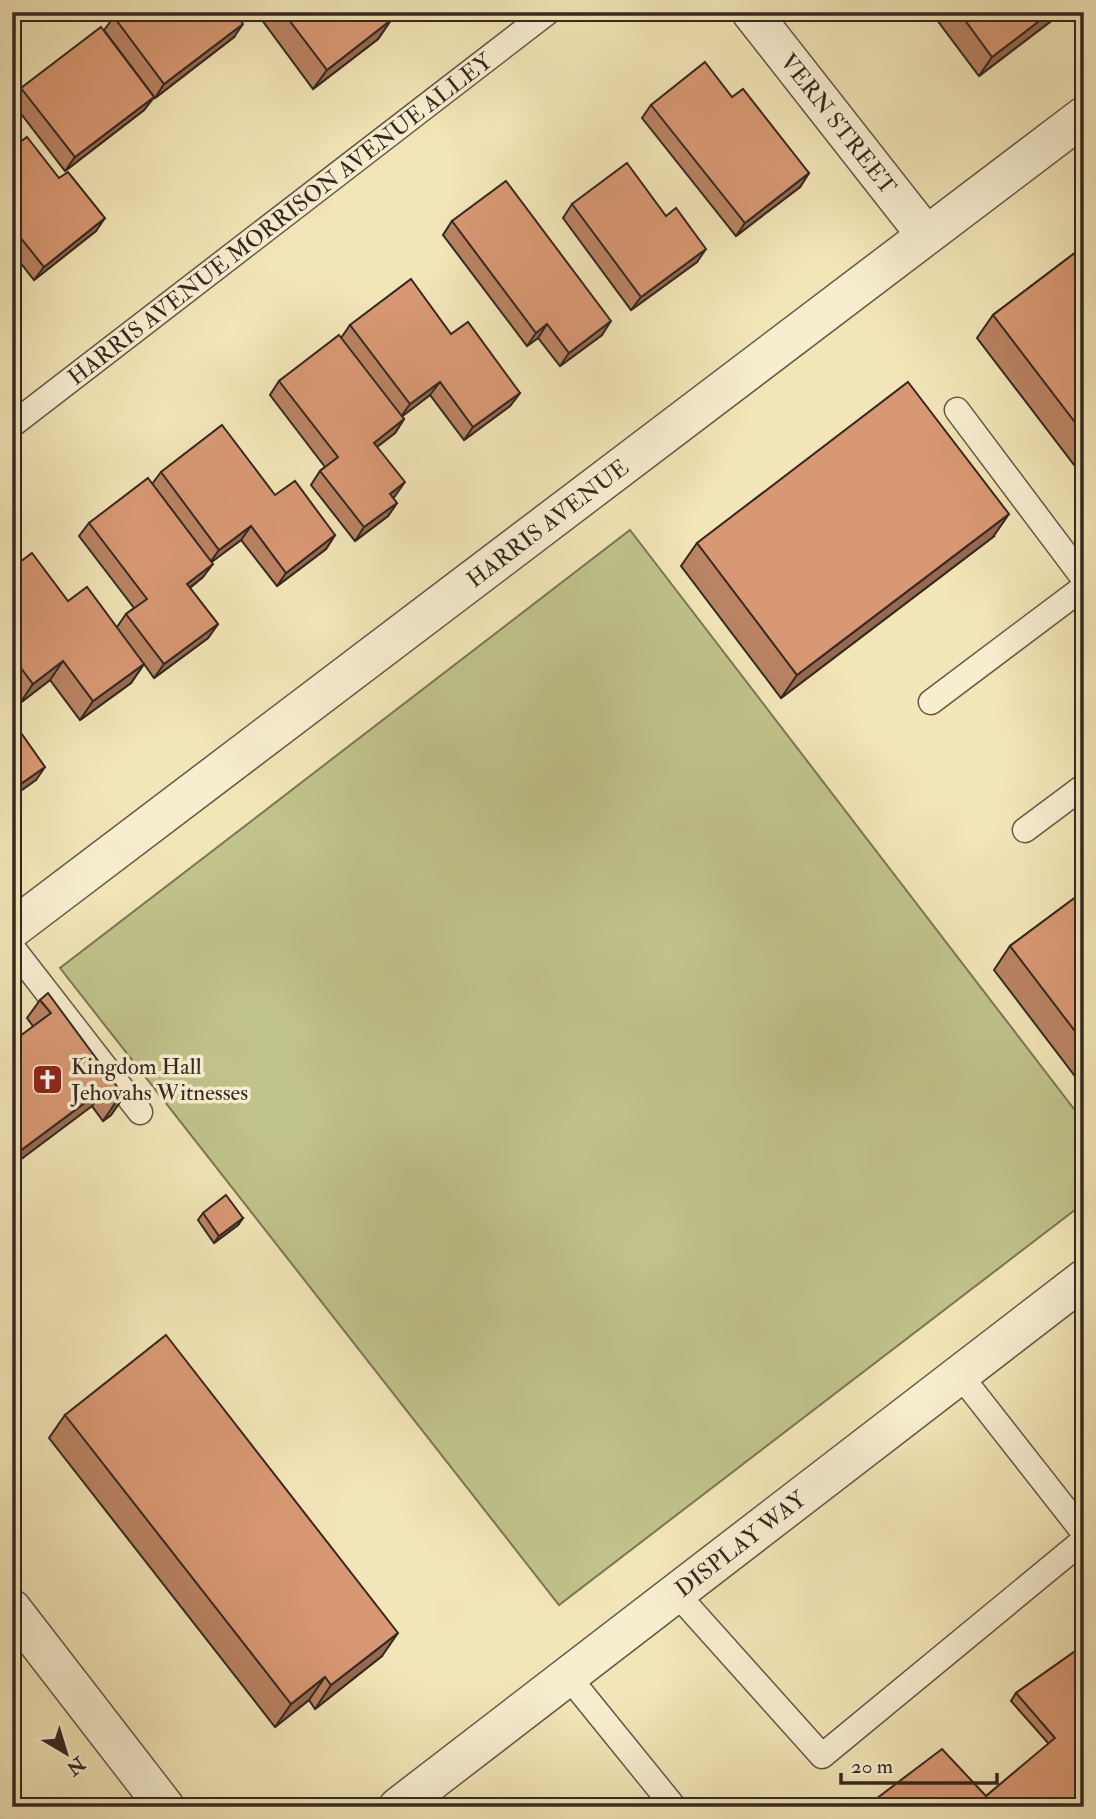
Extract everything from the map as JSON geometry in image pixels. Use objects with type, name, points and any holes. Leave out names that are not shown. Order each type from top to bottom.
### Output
[{"type":"street","name":"VERN STREET","points":[[751,12],[926,235]]},
{"type":"street","name":"HARRIS AVENUE","points":[[12,929],[1084,116]]},
{"type":"street","name":"DISPLAY WAY","points":[[398,1807],[1084,1279]]},
{"type":"street","points":[[12,1609],[165,1807]]},
{"type":"lane","name":"HARRIS AVENUE MORRISON AVENUE ALLEY","points":[[12,425],[548,12]]},
{"type":"lane","points":[[957,410],[1084,579]]},
{"type":"lane","points":[[931,702],[1084,586]]},
{"type":"lane","points":[[1025,830],[1084,786]]},
{"type":"lane","points":[[12,947],[140,1112]]},
{"type":"lane","points":[[960,1374],[1084,1534]]},
{"type":"lane","points":[[676,1592],[822,1756],[1084,1540]]},
{"type":"lane","points":[[567,1675],[674,1807]]},
{"type":"green space","points":[[630,530],[1084,1122],[1084,1203],[559,1605],[60,968]]},
{"type":"building","points":[[120,12],[235,12],[243,24],[164,84],[114,17]]},
{"type":"building","points":[[283,12],[385,12],[391,20],[327,70]]},
{"type":"building","points":[[959,12],[1051,12],[992,57]]},
{"type":"building","points":[[101,27],[154,97],[75,157],[21,88]]},
{"type":"building","points":[[705,62],[732,97],[743,89],[809,173],[745,223],[651,105]]},
{"type":"building","points":[[27,137],[59,178],[68,172],[105,218],[44,267],[12,227],[12,148]]},
{"type":"building","points":[[627,163],[666,216],[676,208],[706,249],[641,297],[572,204]]},
{"type":"building","points":[[506,181],[611,321],[569,353],[547,324],[536,333],[452,221]]},
{"type":"building","points":[[1084,246],[1084,434],[993,315]]},
{"type":"building","points":[[411,279],[451,334],[468,322],[520,393],[473,427],[440,382],[410,404],[350,325]]},
{"type":"building","points":[[339,335],[404,419],[374,443],[405,482],[390,494],[397,503],[364,527],[320,471],[338,457],[279,381]]},
{"type":"building","points":[[908,382],[1009,514],[797,675],[697,543]]},
{"type":"building","points":[[222,425],[275,495],[295,481],[335,535],[286,573],[251,526],[219,550],[161,472]]},
{"type":"building","points":[[148,478],[213,564],[187,584],[218,624],[164,664],[126,614],[147,599],[89,523]]},
{"type":"building","points":[[32,553],[68,601],[87,587],[144,664],[93,701],[63,661],[33,684],[12,656],[12,568]]},
{"type":"building","points":[[12,720],[45,767],[12,790]]},
{"type":"building","points":[[1084,891],[1084,1043],[1010,946]]},
{"type":"building","name":"Kingdom Hall Jehovahs Witnesses","points":[[48,993],[124,1096],[116,1102],[106,1087],[12,1157],[12,1042],[51,1013],[40,1000]]},
{"type":"building","points":[[226,1195],[243,1218],[219,1236],[203,1213]]},
{"type":"building","points":[[166,1335],[398,1633],[331,1685],[325,1677],[291,1704],[65,1415]]},
{"type":"building","points":[[1084,1645],[1084,1807],[868,1805],[942,1749],[986,1796],[1055,1738],[1016,1693]]},
{"type":"place","name":"Kingdom Hall Jehovahs Witnesses","points":[[48,1079]]}]
